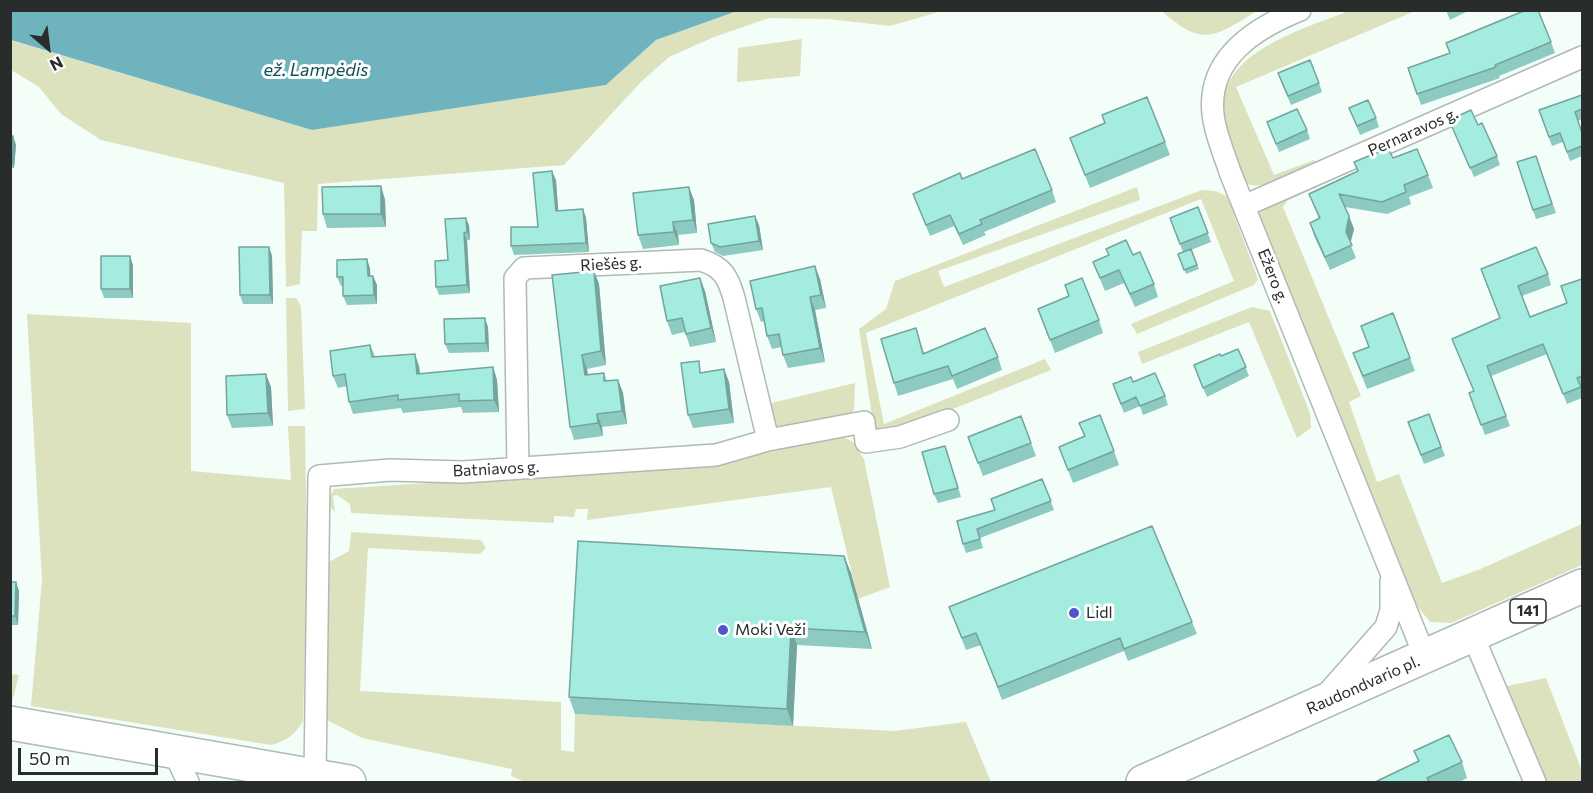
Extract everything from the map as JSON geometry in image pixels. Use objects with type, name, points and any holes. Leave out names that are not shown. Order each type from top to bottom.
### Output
[{"type":"main road","name":"Raudondvario pl.","points":[[1143,783],[1582,586]]},
{"type":"main road","points":[[10,723],[349,783]]},
{"type":"street","name":"Ežero g.","points":[[1300,10],[1254,32],[1235,48],[1222,64],[1214,93],[1213,113],[1217,135],[1390,575],[1425,657]]},
{"type":"street","name":"Pernaravos g.","points":[[1244,206],[1582,57]]},
{"type":"street","name":"Riešės g.","points":[[518,468],[515,278],[525,268],[701,260],[715,265],[729,280],[735,298],[768,440]]},
{"type":"street","name":"Batniavos g.","points":[[315,777],[319,476],[390,470],[463,472],[716,455],[768,440],[864,422],[866,442],[900,437],[948,420]]},
{"type":"street","name":"Ežero g.","points":[[1317,706],[1386,627],[1391,609],[1390,575]]},
{"type":"street","points":[[1473,636],[1534,783]]},
{"type":"street","points":[[174,752],[188,783]]},
{"type":"green space","points":[[737,11],[942,11],[890,26],[828,19],[769,18],[714,37],[669,57],[641,82],[564,165],[318,184],[317,231],[302,231],[300,284],[286,287],[284,183],[101,140],[61,114],[39,87],[11,70],[10,40],[312,130],[606,85],[656,40]]},
{"type":"green space","points":[[1162,11],[1257,11],[1230,27],[1209,35],[1188,30]]},
{"type":"green space","points":[[1349,11],[1415,11],[1236,87],[1274,175],[1314,160],[1316,164],[1274,183],[1256,186],[1247,184],[1225,123],[1225,93],[1234,75],[1248,59],[1267,46],[1288,35]]},
{"type":"green space","points":[[802,39],[800,76],[737,82],[738,48]]},
{"type":"green space","points":[[1341,169],[1343,175],[1287,201],[1283,207],[1361,396],[1349,402],[1377,482],[1399,474],[1442,583],[1478,570],[1582,524],[1582,565],[1451,623],[1430,622],[1414,602],[1259,213],[1269,201]]},
{"type":"green space","points":[[1137,187],[1140,200],[938,271],[944,287],[1202,190],[1215,191],[1227,196],[1258,279],[1254,285],[1137,334],[1131,324],[1234,281],[1201,199],[866,333],[884,424],[1045,359],[1051,370],[900,430],[874,430],[859,329],[886,309],[895,281]]},
{"type":"green space","points":[[286,298],[296,298],[301,306],[305,409],[288,411]]},
{"type":"green space","points":[[1252,307],[1270,311],[1310,413],[1311,428],[1297,438],[1249,322],[1142,364],[1138,352]]},
{"type":"green space","points":[[27,314],[191,323],[191,471],[291,480],[288,426],[305,426],[307,567],[303,721],[297,730],[286,739],[271,745],[31,706],[42,580]]},
{"type":"green space","points":[[855,383],[854,410],[847,417],[783,430],[776,427],[767,404]]},
{"type":"green space","points":[[846,438],[853,442],[864,459],[890,587],[858,599],[831,487],[587,520],[588,509],[576,509],[574,517],[554,516],[554,523],[351,513],[350,504],[337,495],[333,496],[335,512],[326,503],[334,489],[713,465],[826,439]]},
{"type":"green space","points":[[351,532],[481,540],[486,548],[480,554],[368,548],[360,691],[561,702],[561,750],[574,752],[575,714],[894,731],[966,722],[991,782],[525,782],[511,776],[512,769],[362,738],[327,720],[327,563],[349,551]]},
{"type":"green space","points":[[11,674],[19,675],[12,702],[11,701]]},
{"type":"green space","points":[[1546,678],[1582,771],[1582,782],[1545,782],[1507,686]]},
{"type":"water","name":"ež. Lampėdis","points":[[10,11],[737,11],[656,40],[606,85],[312,130],[11,40]]},
{"type":"building","points":[[1526,10],[1538,10],[1551,42],[1495,65],[1496,67],[1417,94],[1408,68],[1450,53],[1446,43]]},
{"type":"building","points":[[1310,60],[1319,83],[1288,96],[1278,73]]},
{"type":"building","points":[[1582,95],[1582,109],[1575,112],[1582,133],[1582,146],[1567,152],[1560,133],[1549,137],[1539,110]]},
{"type":"building","points":[[1147,97],[1165,142],[1085,175],[1070,138],[1105,123],[1102,115]]},
{"type":"building","points":[[1368,100],[1376,118],[1357,126],[1349,108]]},
{"type":"building","points":[[1297,109],[1307,130],[1276,144],[1267,122]]},
{"type":"building","points":[[1471,110],[1478,125],[1482,123],[1497,156],[1470,168],[1449,120]]},
{"type":"building","points":[[10,136],[13,136],[10,158]]},
{"type":"building","points":[[1388,148],[1393,158],[1417,149],[1428,175],[1404,185],[1406,192],[1382,202],[1339,194],[1349,216],[1346,232],[1352,245],[1325,257],[1310,223],[1320,218],[1309,194],[1358,171],[1354,162]]},
{"type":"building","points":[[1035,149],[1052,190],[980,220],[982,224],[959,234],[950,215],[926,225],[913,194],[960,173],[962,179]]},
{"type":"building","points":[[1536,156],[1552,204],[1533,210],[1517,162]]},
{"type":"building","points":[[552,171],[556,211],[583,209],[586,243],[511,246],[511,227],[538,227],[533,173]]},
{"type":"building","points":[[381,186],[381,214],[323,214],[322,187]]},
{"type":"building","points":[[689,187],[693,220],[673,222],[674,232],[638,235],[633,193]]},
{"type":"building","points":[[1198,207],[1208,233],[1180,244],[1170,218]]},
{"type":"building","points":[[755,216],[759,241],[720,247],[711,243],[708,224]]},
{"type":"building","points":[[466,218],[467,232],[464,233],[467,285],[436,287],[435,261],[448,260],[445,219]]},
{"type":"building","points":[[1126,240],[1133,255],[1140,252],[1154,284],[1130,294],[1119,270],[1100,278],[1093,262],[1109,255],[1106,249]]},
{"type":"building","points":[[239,247],[269,247],[270,295],[240,295]]},
{"type":"building","points":[[1536,247],[1548,274],[1518,286],[1530,317],[1567,303],[1561,286],[1582,279],[1582,376],[1577,378],[1581,387],[1563,394],[1543,344],[1487,366],[1506,416],[1481,425],[1469,393],[1474,391],[1452,339],[1500,318],[1481,269]]},
{"type":"building","points":[[1191,249],[1197,265],[1184,270],[1178,254]]},
{"type":"building","points":[[101,256],[130,256],[130,289],[101,289]]},
{"type":"building","points":[[367,259],[368,276],[373,276],[374,295],[343,296],[343,277],[337,277],[337,260]]},
{"type":"building","points":[[815,266],[821,295],[810,297],[820,348],[783,355],[779,334],[767,336],[762,308],[756,309],[750,281]]},
{"type":"building","points":[[594,271],[601,351],[582,355],[585,375],[604,373],[604,381],[618,380],[622,411],[597,414],[598,423],[570,427],[552,275]]},
{"type":"building","points":[[700,278],[711,328],[686,334],[682,318],[667,321],[660,286]]},
{"type":"building","points":[[1082,278],[1099,320],[1050,340],[1038,309],[1069,296],[1065,285]]},
{"type":"building","points":[[1393,313],[1410,358],[1363,376],[1353,353],[1369,347],[1361,326]]},
{"type":"building","points":[[485,318],[486,343],[445,344],[444,319]]},
{"type":"building","points":[[916,328],[923,354],[985,328],[998,357],[952,376],[948,366],[894,383],[881,339]]},
{"type":"building","points":[[370,345],[372,357],[415,354],[417,374],[493,367],[494,400],[459,401],[459,394],[398,400],[398,395],[349,402],[345,374],[333,376],[330,351]]},
{"type":"building","points":[[1238,349],[1246,367],[1203,388],[1194,365]]},
{"type":"building","points":[[699,361],[700,373],[724,369],[729,409],[688,415],[681,363]]},
{"type":"building","points":[[1155,373],[1165,396],[1140,406],[1136,397],[1121,404],[1113,384],[1131,377],[1133,382]]},
{"type":"building","points":[[266,374],[268,413],[227,415],[226,376]]},
{"type":"building","points":[[1429,414],[1441,447],[1421,455],[1408,422]]},
{"type":"building","points":[[1100,415],[1114,451],[1068,470],[1059,447],[1085,436],[1079,423]]},
{"type":"building","points":[[1021,416],[1031,443],[978,463],[968,437]]},
{"type":"building","points":[[945,446],[958,488],[934,494],[922,452]]},
{"type":"building","points":[[1042,479],[1051,501],[977,529],[980,539],[963,544],[957,521],[995,510],[991,499]]},
{"type":"building","name":"Lidl","points":[[1152,526],[1192,622],[1124,649],[1120,638],[998,687],[976,633],[962,638],[949,607]]},
{"type":"building","name":"Moki Veži","points":[[578,541],[844,556],[865,632],[791,628],[787,709],[569,697]]},
{"type":"building","points":[[10,582],[16,582],[15,616],[10,616]]},
{"type":"building","points":[[1449,735],[1462,762],[1427,778],[1430,783],[1373,783],[1419,761],[1414,751]]},
{"type":"place","name":"Lidl","points":[[1074,613]]},
{"type":"place","name":"Moki Veži","points":[[723,630]]}]
